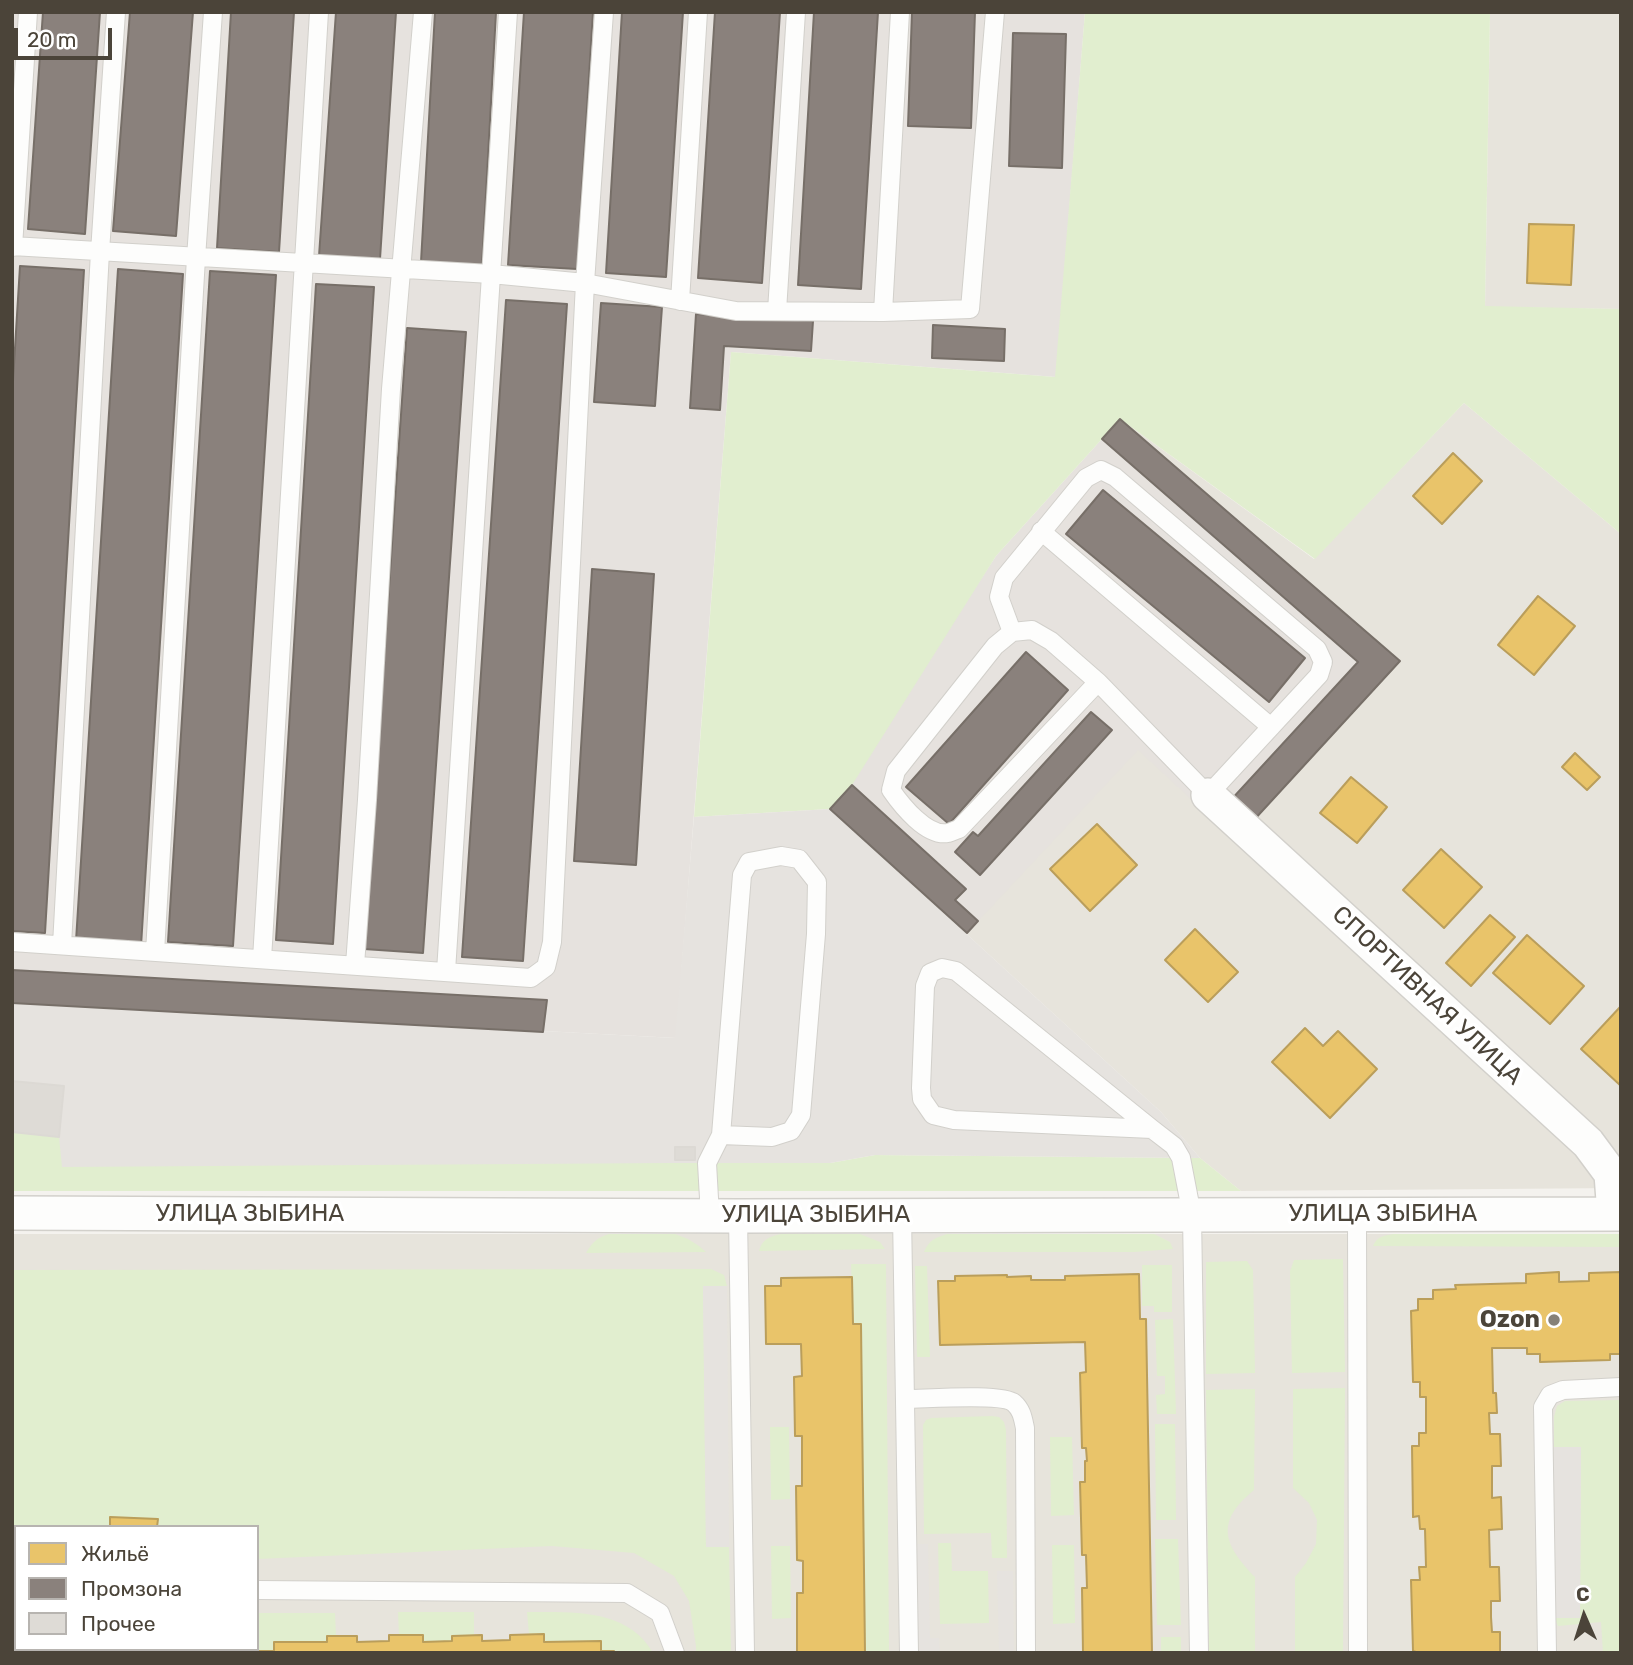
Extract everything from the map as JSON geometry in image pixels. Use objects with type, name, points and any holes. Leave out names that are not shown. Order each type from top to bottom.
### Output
[{"type":"street","name":"СПОРТИВНАЯ УЛИЦА","points":[[1208,795],[1588,1143],[1611,1174],[1617,1214]]},
{"type":"street","name":"УЛИЦА ЗЫБИНА","points":[[12,1213],[724,1216],[1617,1214]]},
{"type":"lane","points":[[28,12],[13,246],[491,274],[585,283],[736,311],[883,312],[970,309],[995,12]]},
{"type":"lane","points":[[62,945],[100,252],[116,12]]},
{"type":"lane","points":[[155,952],[213,12]]},
{"type":"lane","points":[[262,959],[319,12]]},
{"type":"lane","points":[[355,965],[391,389],[423,12]]},
{"type":"lane","points":[[446,971],[508,12]]},
{"type":"lane","points":[[12,942],[531,978],[546,967],[552,942],[585,283],[604,12]]},
{"type":"lane","points":[[680,301],[698,12]]},
{"type":"lane","points":[[777,311],[796,12]]},
{"type":"lane","points":[[883,312],[900,12]]},
{"type":"lane","points":[[1012,632],[999,597],[1004,578],[1086,478],[1101,470],[1115,477],[1317,649],[1323,662],[1318,675],[1208,795],[1098,682],[1051,641],[1032,630],[1012,632],[995,646],[896,771],[891,790],[902,807],[930,830],[946,834],[959,829],[1098,682]]},
{"type":"lane","points":[[1041,531],[1271,727]]},
{"type":"lane","points":[[721,1135],[772,1137],[791,1131],[801,1115],[816,934],[817,882],[799,859],[781,856],[749,862],[742,876],[721,1135],[707,1163],[724,1216],[745,1653]]},
{"type":"lane","points":[[1152,1129],[954,1120],[933,1115],[922,1099],[921,1088],[925,986],[930,974],[942,968],[956,971],[1174,1146],[1181,1158],[1192,1215],[1199,1653]]},
{"type":"lane","points":[[902,1214],[909,1653]]},
{"type":"lane","points":[[1357,1214],[1357,1653]]},
{"type":"lane","points":[[1546,1653],[1542,1407],[1550,1395],[1563,1390],[1621,1387]]},
{"type":"lane","points":[[906,1399],[998,1398],[1014,1402],[1022,1414],[1025,1428],[1026,1653]]},
{"type":"lane","points":[[259,1590],[627,1593],[660,1613],[675,1653]]},
{"type":"shaded area","points":[[12,12],[1085,12],[1056,377],[731,352],[676,1038],[12,1003]]},
{"type":"shaded area","points":[[1490,12],[1621,12],[1621,309],[1485,307]]},
{"type":"shaded area","points":[[1464,403],[1621,534],[1621,1188],[1241,1191],[1200,1158],[1161,1112],[830,809],[852,785],[1120,419],[1314,559]]},
{"type":"shaded area","points":[[1120,419],[1400,661],[1253,821],[1232,837],[1138,750],[967,933],[830,809],[996,556]]},
{"type":"shaded area","points":[[830,809],[1161,1112],[1200,1158],[875,1155],[830,1163],[62,1167],[59,1137],[64,1086],[12,1081],[12,1003],[675,1038],[694,817]]},
{"type":"shaded area","points":[[12,1234],[1621,1234],[1621,1653],[12,1653]]},
{"type":"shaded area","points":[[703,1286],[727,1286],[729,1547],[706,1547]]},
{"type":"shaded area","points":[[1554,1447],[1581,1447],[1580,1618],[1554,1618]]},
{"type":"shaded area","points":[[915,1544],[928,1544],[930,1638],[939,1638],[940,1653],[917,1653]]},
{"type":"shaded area","points":[[997,1571],[1013,1571],[1014,1653],[999,1653]]},
{"type":"green space","points":[[1085,12],[1490,12],[1485,306],[1621,309],[1621,534],[1464,403],[1315,559],[1120,419],[996,556],[852,785],[830,809],[694,817],[731,352],[1055,377]]},
{"type":"green space","points":[[12,1081],[672,1163],[830,1163],[875,1155],[1200,1158],[1241,1191],[12,1191]]},
{"type":"green space","points":[[609,1234],[675,1234],[688,1239],[706,1252],[586,1253],[595,1241]]},
{"type":"green space","points":[[781,1234],[860,1234],[880,1242],[885,1249],[759,1251],[767,1239]]},
{"type":"green space","points":[[947,1234],[1154,1234],[1170,1242],[1173,1249],[1134,1252],[924,1252],[933,1240]]},
{"type":"green space","points":[[1393,1234],[1621,1234],[1621,1247],[1373,1246],[1379,1238]]},
{"type":"green space","points":[[1343,1259],[1345,1372],[1292,1373],[1290,1271],[1294,1260]]},
{"type":"green space","points":[[1247,1261],[1253,1270],[1255,1373],[1206,1374],[1206,1262]]},
{"type":"green space","points":[[851,1264],[886,1264],[889,1653],[865,1653],[861,1324],[853,1324]]},
{"type":"green space","points":[[1142,1265],[1172,1265],[1172,1312],[1154,1312],[1154,1306],[1142,1306]]},
{"type":"green space","points":[[915,1266],[927,1266],[930,1357],[917,1357]]},
{"type":"green space","points":[[711,1269],[724,1275],[727,1286],[703,1286],[706,1547],[729,1547],[731,1653],[696,1653],[689,1601],[674,1576],[634,1553],[552,1546],[259,1559],[259,1525],[14,1525],[12,1566],[12,1270]]},
{"type":"green space","points":[[1173,1319],[1176,1414],[1157,1414],[1156,1395],[1165,1394],[1165,1376],[1157,1376],[1155,1320]]},
{"type":"green space","points":[[1345,1388],[1343,1653],[1295,1653],[1295,1577],[1316,1544],[1317,1520],[1309,1503],[1293,1488],[1293,1389]]},
{"type":"green space","points":[[1255,1389],[1254,1490],[1233,1512],[1228,1533],[1236,1554],[1255,1577],[1255,1653],[1209,1653],[1206,1390]]},
{"type":"green space","points":[[1621,1400],[1621,1653],[1603,1653],[1601,1622],[1558,1626],[1554,1618],[1580,1618],[1581,1448],[1554,1447],[1554,1417],[1557,1406],[1565,1401]]},
{"type":"green space","points":[[999,1417],[1004,1422],[1006,1430],[1007,1558],[992,1558],[991,1533],[924,1534],[923,1425],[931,1418]]},
{"type":"green space","points":[[1155,1424],[1175,1424],[1176,1520],[1156,1520]]},
{"type":"green space","points":[[770,1427],[789,1427],[790,1499],[771,1500]]},
{"type":"green space","points":[[1050,1437],[1072,1437],[1074,1515],[1051,1516]]},
{"type":"green space","points":[[1155,1539],[1178,1539],[1181,1625],[1157,1625]]},
{"type":"green space","points":[[938,1543],[951,1543],[952,1571],[988,1571],[989,1623],[940,1624]]},
{"type":"green space","points":[[1052,1545],[1074,1545],[1075,1623],[1053,1624]]},
{"type":"green space","points":[[771,1546],[790,1546],[791,1618],[772,1619]]},
{"type":"green space","points":[[398,1612],[474,1612],[474,1635],[452,1636],[452,1641],[423,1642],[423,1635],[399,1635]]},
{"type":"green space","points":[[527,1612],[580,1613],[614,1620],[642,1638],[653,1653],[601,1651],[601,1641],[544,1642],[544,1634],[529,1634]]},
{"type":"green space","points":[[259,1613],[335,1613],[336,1636],[327,1642],[275,1642],[274,1651],[259,1651]]},
{"type":"green space","points":[[1161,1637],[1181,1637],[1181,1653],[1161,1653]]},
{"type":"green space","points":[[194,1651],[257,1651],[256,1653]]},
{"type":"building: Жильё","points":[[1529,224],[1574,225],[1571,285],[1527,283]]},
{"type":"building: Жильё","points":[[1453,453],[1482,481],[1442,524],[1413,496]]},
{"type":"building: Жильё","points":[[1538,596],[1575,626],[1534,675],[1498,645]]},
{"type":"building: Жильё","points":[[1575,753],[1600,777],[1587,790],[1562,767]]},
{"type":"building: Жильё","points":[[1351,777],[1387,807],[1357,843],[1320,813]]},
{"type":"building: Жильё","points":[[1097,824],[1137,865],[1090,911],[1050,869]]},
{"type":"building: Жильё","points":[[1441,849],[1482,887],[1444,928],[1403,890]]},
{"type":"building: Жильё","points":[[1490,915],[1515,937],[1471,986],[1446,963]]},
{"type":"building: Жильё","points":[[1195,929],[1238,972],[1208,1002],[1165,960]]},
{"type":"building: Жильё","points":[[1527,935],[1584,986],[1550,1024],[1493,973]]},
{"type":"building: Жильё","points":[[1621,1006],[1621,1086],[1581,1049]]},
{"type":"building: Жильё","points":[[1305,1028],[1323,1046],[1338,1031],[1377,1069],[1330,1118],[1272,1062]]},
{"type":"building: Жильё","points":[[1559,1272],[1559,1282],[1589,1281],[1589,1273],[1621,1272],[1621,1354],[1610,1354],[1610,1360],[1540,1362],[1540,1354],[1527,1354],[1527,1348],[1492,1348],[1493,1393],[1496,1393],[1497,1413],[1489,1413],[1490,1434],[1500,1434],[1501,1466],[1492,1466],[1492,1498],[1501,1497],[1502,1529],[1489,1530],[1490,1567],[1499,1567],[1500,1601],[1491,1601],[1491,1617],[1492,1632],[1500,1632],[1500,1653],[1413,1651],[1411,1580],[1420,1580],[1419,1567],[1426,1567],[1425,1529],[1420,1529],[1419,1516],[1413,1517],[1412,1446],[1419,1446],[1419,1433],[1426,1433],[1426,1397],[1420,1397],[1420,1382],[1413,1382],[1411,1311],[1418,1310],[1418,1299],[1433,1299],[1433,1290],[1456,1289],[1455,1285],[1526,1283],[1526,1274]]},
{"type":"building: Жильё","points":[[1139,1274],[1140,1319],[1146,1319],[1152,1653],[1083,1653],[1082,1588],[1087,1588],[1086,1555],[1082,1555],[1080,1482],[1085,1482],[1087,1461],[1086,1448],[1082,1448],[1080,1373],[1086,1372],[1085,1342],[940,1345],[938,1281],[955,1281],[955,1276],[1007,1275],[1031,1276],[1031,1280],[1065,1280],[1065,1276]]},
{"type":"building: Жильё","points":[[852,1277],[853,1324],[861,1324],[865,1653],[797,1653],[797,1593],[803,1593],[803,1561],[797,1560],[796,1486],[802,1486],[802,1436],[795,1436],[794,1377],[802,1376],[801,1344],[766,1344],[765,1286],[781,1286],[781,1278]]},
{"type":"building: Жильё","points":[[110,1517],[158,1519],[157,1525],[110,1525]]},
{"type":"building: Жильё","points":[[544,1634],[544,1642],[601,1641],[601,1651],[614,1653],[256,1653],[274,1651],[274,1642],[327,1642],[327,1636],[357,1636],[357,1642],[389,1641],[389,1635],[423,1635],[423,1642],[452,1641],[452,1636],[482,1635],[482,1641],[510,1640],[510,1635]]},
{"type":"building: Жильё","points":[[12,1638],[14,1651],[95,1651],[95,1653],[12,1653]]},
{"type":"building: Промзона","points":[[43,12],[100,12],[85,234],[28,229]]},
{"type":"building: Промзона","points":[[130,12],[193,12],[176,236],[113,231]]},
{"type":"building: Промзона","points":[[231,12],[294,12],[279,252],[217,248]]},
{"type":"building: Промзона","points":[[336,12],[396,12],[380,259],[319,256]]},
{"type":"building: Промзона","points":[[435,12],[496,12],[482,265],[421,262]]},
{"type":"building: Промзона","points":[[524,12],[593,12],[577,269],[508,265]]},
{"type":"building: Промзона","points":[[622,12],[683,12],[666,277],[606,273]]},
{"type":"building: Промзона","points":[[715,12],[780,12],[762,283],[698,278]]},
{"type":"building: Промзона","points":[[814,12],[878,12],[861,289],[798,285]]},
{"type":"building: Промзона","points":[[912,12],[975,12],[971,128],[908,126]]},
{"type":"building: Промзона","points":[[1013,33],[1066,34],[1062,168],[1009,166]]},
{"type":"building: Промзона","points":[[20,266],[84,270],[45,933],[12,931],[12,397]]},
{"type":"building: Промзона","points":[[118,269],[183,274],[141,946],[76,941]]},
{"type":"building: Промзона","points":[[210,271],[276,275],[233,946],[168,942]]},
{"type":"building: Промзона","points":[[316,284],[374,287],[333,944],[276,940]]},
{"type":"building: Промзона","points":[[506,300],[567,304],[523,961],[462,957]]},
{"type":"building: Промзона","points":[[601,303],[662,307],[655,406],[594,402]]},
{"type":"building: Промзона","points":[[696,314],[813,321],[811,351],[724,346],[720,410],[690,408]]},
{"type":"building: Промзона","points":[[933,325],[1005,329],[1004,361],[932,358]]},
{"type":"building: Промзона","points":[[407,328],[466,332],[423,953],[364,949]]},
{"type":"building: Промзона","points":[[1120,419],[1400,661],[1253,821],[1230,801],[1358,662],[1102,439]]},
{"type":"building: Промзона","points":[[1103,490],[1305,658],[1269,702],[1066,534]]},
{"type":"building: Промзона","points":[[592,569],[654,574],[636,865],[574,861]]},
{"type":"building: Промзона","points":[[1026,652],[1068,690],[949,824],[906,787]]},
{"type":"building: Промзона","points":[[1091,712],[1112,730],[980,875],[955,852],[973,832],[978,836]]},
{"type":"building: Промзона","points":[[852,785],[966,889],[955,900],[978,921],[967,933],[830,809]]},
{"type":"building: Промзона","points":[[12,970],[547,1000],[543,1032],[12,1003]]},
{"type":"building: Прочее","points":[[12,1081],[64,1086],[59,1137],[12,1132]]},
{"type":"building: Прочее","points":[[675,1147],[695,1147],[695,1160],[675,1160]]},
{"type":"place","name":"Ozon","points":[[1554,1320]]}]
